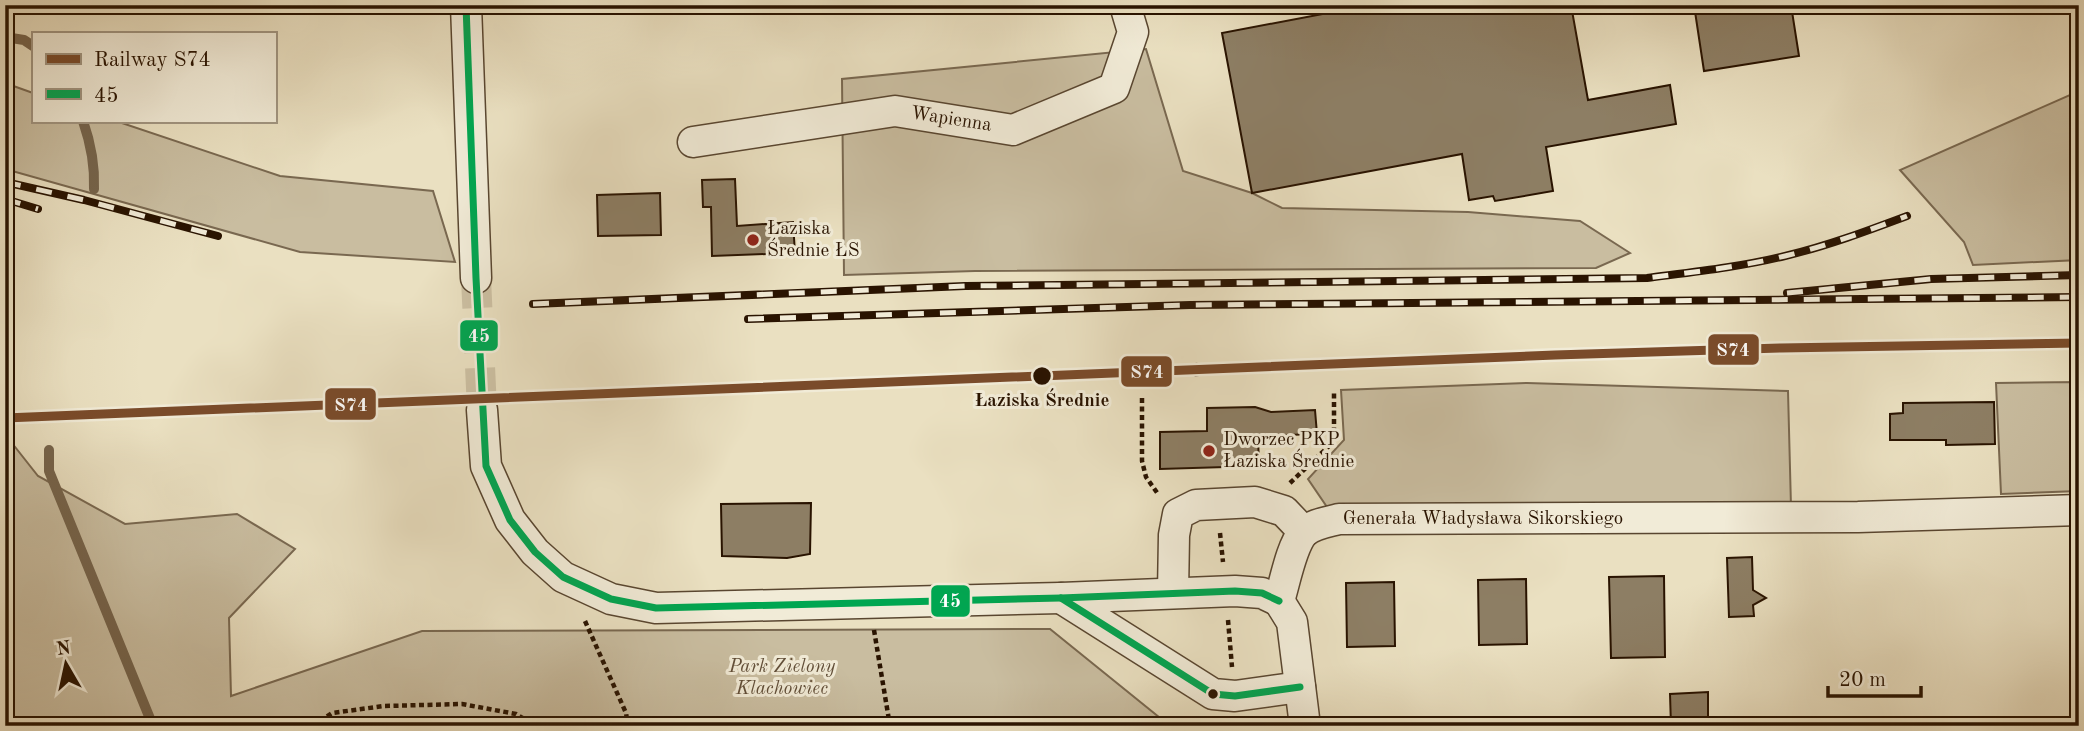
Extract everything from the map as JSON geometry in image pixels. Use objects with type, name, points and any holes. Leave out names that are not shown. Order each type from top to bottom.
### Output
[{"type":"street","points":[[466,5],[476,278]]},
{"type":"street","name":"Wapienna","points":[[693,142],[895,111],[1013,130],[1114,88],[1133,32],[1125,5]]},
{"type":"street","points":[[482,410],[486,466],[510,520],[535,552],[563,577],[611,599],[656,608],[1236,591],[1262,593],[1279,601],[1292,622],[1305,726]]},
{"type":"street","points":[[1173,593],[1174,535],[1178,514],[1196,505],[1255,502],[1284,511],[1304,532],[1295,549],[1279,601]]},
{"type":"street","name":"Generała Władysława Sikorskiego","points":[[1304,532],[1339,519],[1858,517],[2079,510]]},
{"type":"street","points":[[1061,598],[1213,694],[1234,696],[1300,687]]},
{"type":"path","points":[[1195,363],[1197,377]]},
{"type":"path","points":[[1268,506],[1329,446],[1335,430],[1334,390]]},
{"type":"path","points":[[1142,398],[1142,461],[1146,477],[1167,505],[1178,514]]},
{"type":"path","points":[[563,577],[584,617],[626,713],[628,726]]},
{"type":"path","points":[[873,626],[890,726]]},
{"type":"path","points":[[313,726],[332,713],[384,706],[462,704],[516,714],[536,726]]},
{"type":"green space","points":[[1146,49],[1183,171],[1252,193],[1282,208],[1468,212],[1580,221],[1630,253],[1596,268],[975,271],[844,275],[842,79]]},
{"type":"green space","points":[[5,83],[32,93],[32,122],[119,122],[280,176],[433,191],[455,262],[300,252],[5,169]]},
{"type":"green space","points":[[2079,91],[2079,260],[1973,265],[1964,242],[1900,170]]},
{"type":"green space","points":[[2079,382],[2079,491],[2001,494],[1996,383]]},
{"type":"green space","points":[[1527,383],[1788,391],[1791,507],[1327,507],[1308,479],[1344,440],[1341,390]]},
{"type":"green space","name":"Park Zielony Klachowiec","points":[[8,438],[38,476],[125,524],[237,514],[295,549],[229,618],[231,696],[422,631],[1050,629],[1170,726],[5,726],[5,439]]},
{"type":"building","points":[[1370,5],[1571,5],[1588,100],[1670,85],[1676,124],[1546,147],[1553,191],[1495,201],[1493,196],[1469,200],[1462,154],[1252,193],[1222,33]]},
{"type":"building","points":[[1694,5],[1791,5],[1799,56],[1704,71]]},
{"type":"building","name":"Łaziska Średnie ŁS","points":[[735,179],[737,226],[793,222],[795,253],[712,256],[711,207],[703,207],[702,180]]},
{"type":"building","points":[[660,193],[661,235],[598,236],[597,195]]},
{"type":"building","points":[[1994,402],[1995,444],[1946,445],[1946,440],[1890,440],[1890,414],[1903,413],[1903,403]]},
{"type":"building","name":"Dworzec PKP Łaziska Średnie","points":[[1255,407],[1271,412],[1315,410],[1317,434],[1258,436],[1259,466],[1160,469],[1160,432],[1207,431],[1207,408]]},
{"type":"building","points":[[811,503],[810,554],[787,558],[722,556],[721,504]]},
{"type":"building","points":[[1752,557],[1753,590],[1766,598],[1753,605],[1754,616],[1729,617],[1727,558]]},
{"type":"building","points":[[1664,576],[1665,657],[1611,658],[1609,577]]},
{"type":"building","points":[[1526,579],[1527,644],[1479,645],[1478,580]]},
{"type":"building","points":[[1394,582],[1395,646],[1347,647],[1346,583]]},
{"type":"building","points":[[1708,692],[1708,726],[1671,726],[1670,694]]},
{"type":"waterway","points":[[5,37],[24,40],[32,45]]},
{"type":"waterway","points":[[83,122],[92,155],[94,189]]},
{"type":"waterway","points":[[49,450],[49,471],[153,726]]},
{"type":"tunnel","points":[[476,278],[482,410]]},
{"type":"railway","points":[[5,182],[218,236]]},
{"type":"railway","points":[[5,199],[38,209]]},
{"type":"railway","points":[[533,304],[965,286],[1647,278],[1785,256],[1832,243],[1907,216]]},
{"type":"railway","points":[[1787,293],[1931,279],[2079,275]]},
{"type":"railway","points":[[748,319],[1190,305],[2079,297]]},
{"type":"rail line","name":"S74","points":[[5,418],[1555,355],[2079,343]]},
{"type":"transit line","name":"45","points":[[466,5],[486,466],[510,520],[535,552],[563,577],[611,599],[656,608],[1235,591],[1262,593],[1279,601]]},
{"type":"transit line","name":"45","points":[[1061,598],[1213,694],[1235,696],[1300,687]]},
{"type":"place","name":"Łaziska Średnie ŁS","points":[[753,240]]},
{"type":"place","name":"Łaziska Średnie","points":[[1042,376]]},
{"type":"place","name":"Dworzec PKP Łaziska Średnie","points":[[1209,451]]}]
